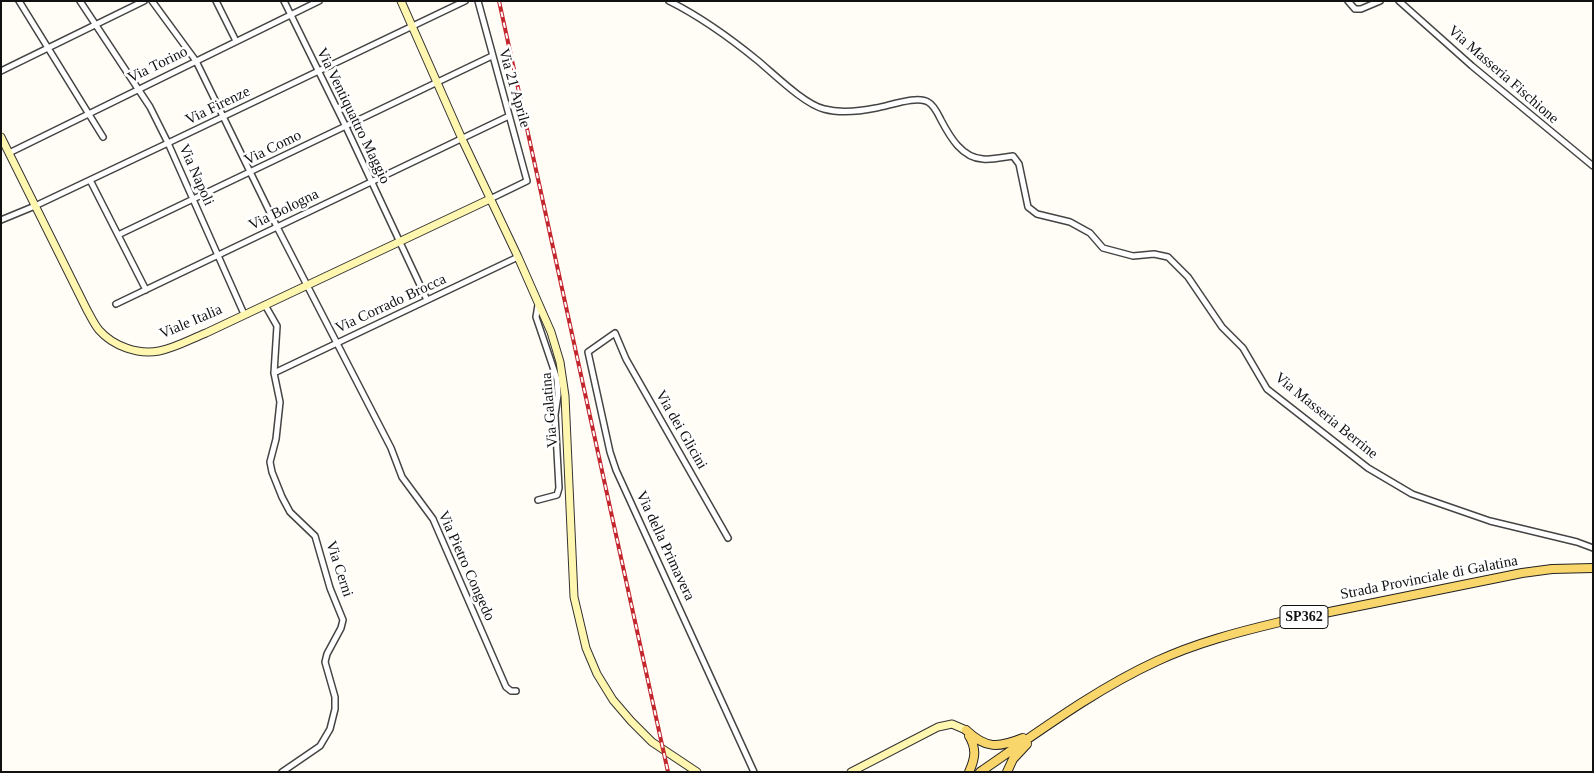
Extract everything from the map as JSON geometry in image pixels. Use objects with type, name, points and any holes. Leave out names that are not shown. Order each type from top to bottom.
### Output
[{"type":"main road","name":"Strada Provinciale di Galatina","points":[[980,772],[1094,695],[1157,661],[1241,631],[1522,572],[1593,568]]},
{"type":"main road","points":[[966,730],[975,739],[994,746],[1007,744],[1037,733]]},
{"type":"main road","points":[[966,730],[974,744],[975,759],[969,772]]},
{"type":"main road","points":[[1007,772],[1013,759],[1037,733]]},
{"type":"street","points":[[18,1],[103,137]]},
{"type":"street","name":"Via Napoli","points":[[80,1],[150,107],[244,314]]},
{"type":"street","points":[[1,71],[144,1]]},
{"type":"street","name":"Via Pietro Congedo","points":[[152,1],[196,61],[306,285],[391,448],[402,477],[433,519],[506,687],[511,691],[516,691]]},
{"type":"street","points":[[216,1],[236,41]]},
{"type":"street","name":"Via Ventiquattro Maggio","points":[[284,1],[346,127],[427,300]]},
{"type":"street","name":"Via Torino","points":[[9,152],[319,1]]},
{"type":"street","name":"Via Galatina","points":[[401,1],[462,139],[518,257],[551,332],[560,362],[565,396],[574,597],[586,648],[597,674],[613,700],[631,721],[652,742],[697,772]]},
{"type":"street","name":"Via Firenze","points":[[1,220],[168,144],[465,1]]},
{"type":"street","name":"Via 21 Aprile","points":[[478,1],[527,181],[490,199]]},
{"type":"street","name":"Via Masseria Berrine","points":[[669,1],[736,43],[789,88],[815,106],[834,111],[875,109],[921,99],[928,102],[934,108],[952,140],[967,154],[985,159],[1014,156],[1019,164],[1028,207],[1037,214],[1070,222],[1090,233],[1103,248],[1133,256],[1154,254],[1168,257],[1188,276],[1222,327],[1243,348],[1267,389],[1368,468],[1412,494],[1490,521],[1577,542],[1593,548]]},
{"type":"street","points":[[1348,1],[1355,9],[1361,9],[1380,1]]},
{"type":"street","name":"Via Masseria Fischione","points":[[1399,1],[1472,66],[1593,166]]},
{"type":"street","name":"Via Como","points":[[118,235],[492,56]]},
{"type":"street","name":"Via Bologna","points":[[116,304],[509,116]]},
{"type":"street","name":"Viale Italia","points":[[1,137],[98,329],[110,340],[125,348],[140,351],[158,351],[184,342],[490,199]]},
{"type":"street","points":[[90,180],[146,290]]},
{"type":"street","name":"Via Corrado Brocca","points":[[274,372],[518,257]]},
{"type":"street","points":[[538,303],[536,317],[557,379],[558,395],[555,415],[559,488],[557,495],[538,500]]},
{"type":"street","name":"Via Cerni","points":[[265,304],[277,326],[274,372],[280,402],[276,440],[270,462],[272,472],[282,498],[290,512],[314,536],[330,588],[343,620],[325,662],[335,697],[335,709],[330,729],[320,746],[282,772]]},
{"type":"street","name":"Via dei Glicini","points":[[615,333],[626,358],[728,538]]},
{"type":"street","name":"Via della Primavera","points":[[615,333],[588,352],[610,452],[620,478],[754,772]]},
{"type":"street","points":[[851,772],[938,727],[952,724],[966,730]]},
{"type":"railway","points":[[499,1],[668,772]]}]
